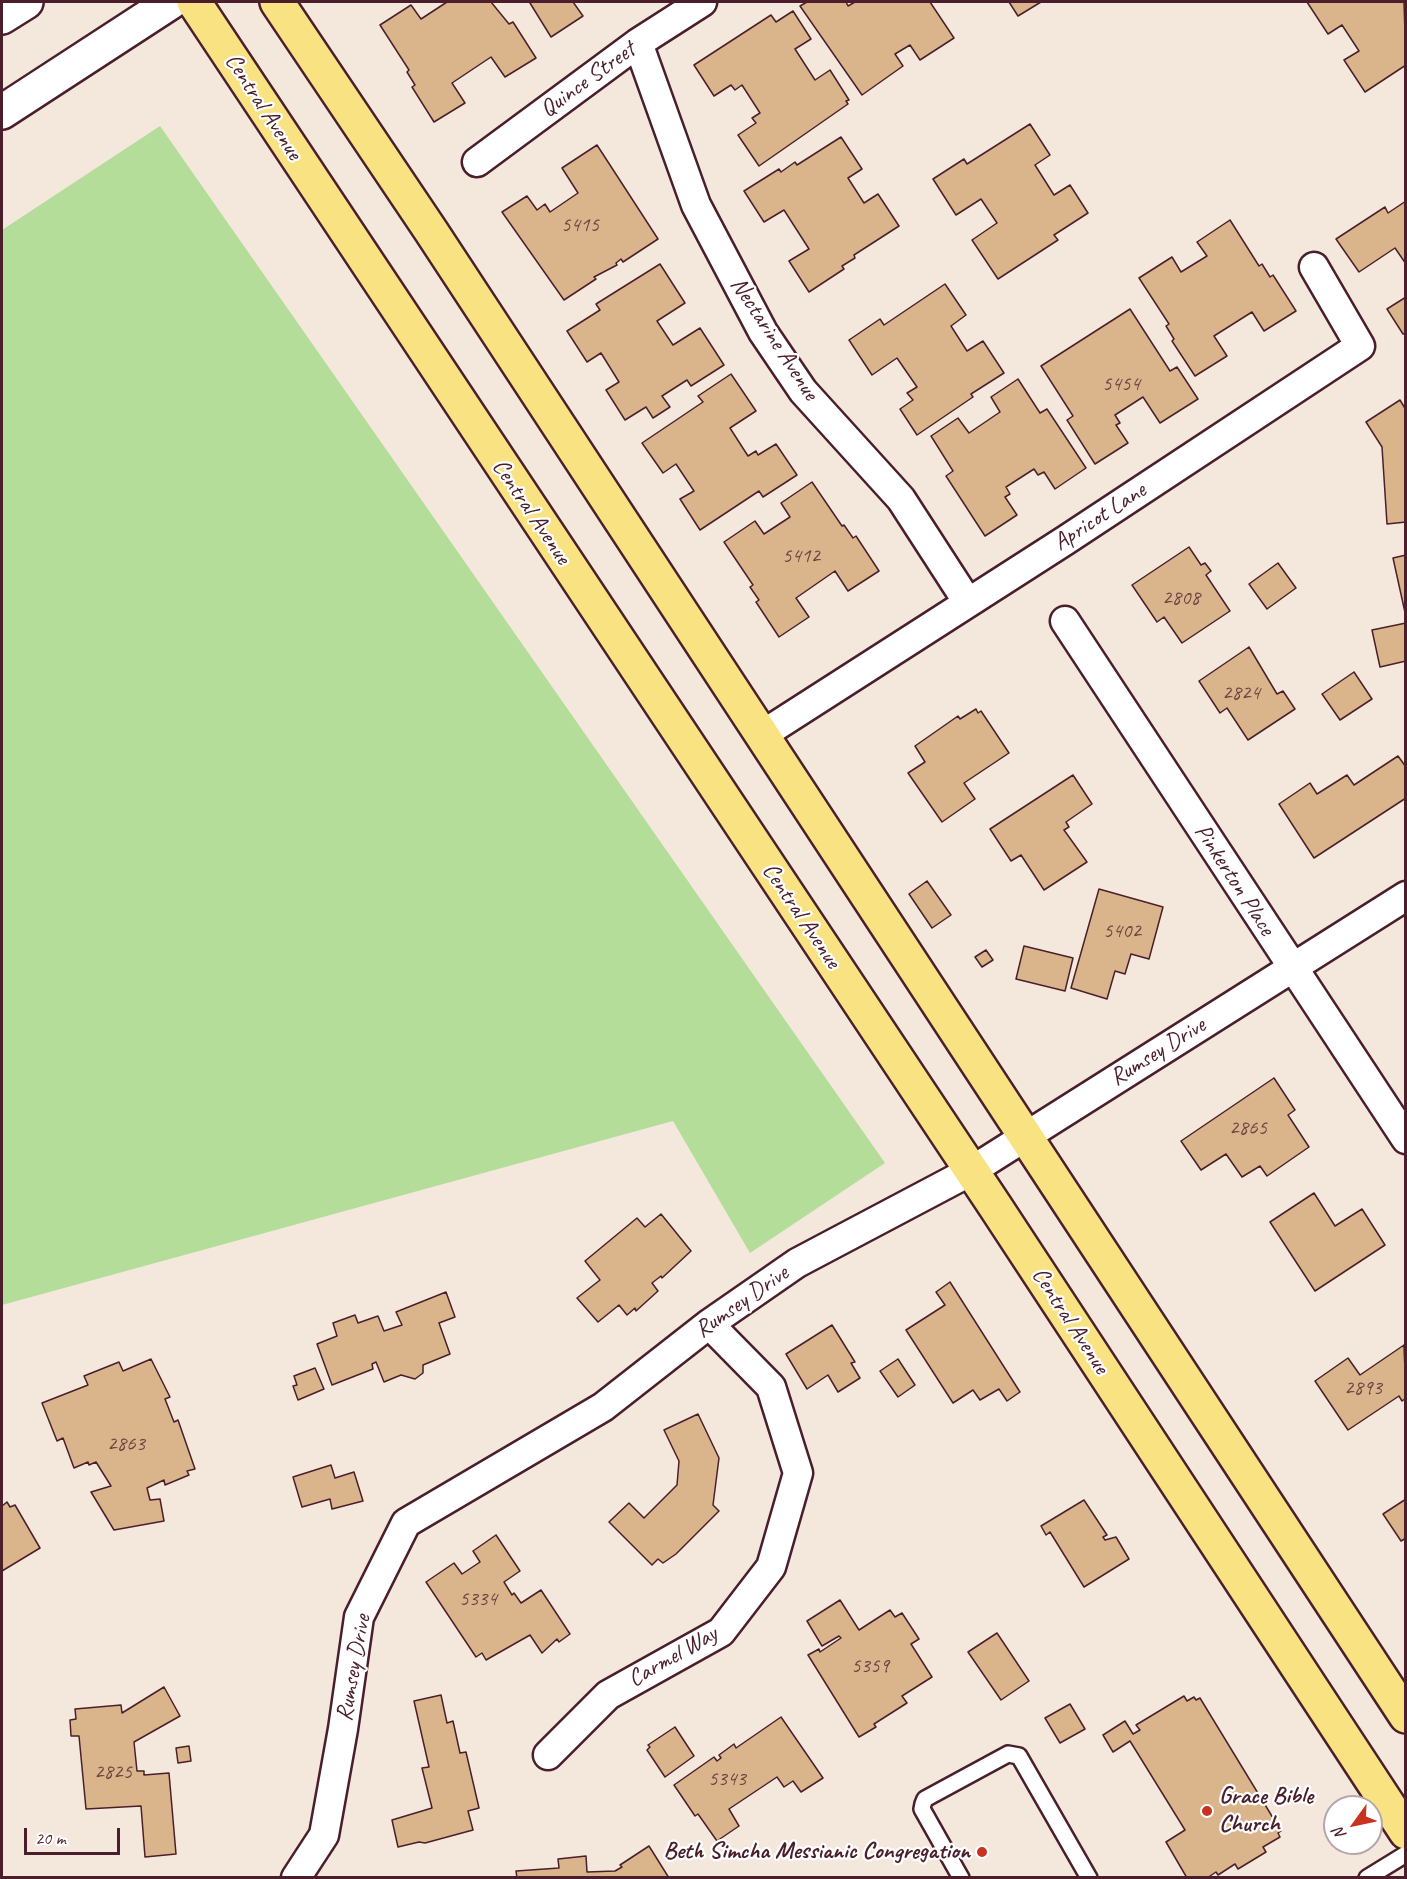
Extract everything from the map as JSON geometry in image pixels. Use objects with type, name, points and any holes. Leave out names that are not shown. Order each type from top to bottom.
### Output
[{"type":"main road","points":[[2,17],[26,2]]},
{"type":"main road","points":[[2,112],[171,2]]},
{"type":"main road","name":"Central Avenue","points":[[194,2],[971,1171],[1406,1832]]},
{"type":"main road","points":[[277,2],[431,231],[1406,1716]]},
{"type":"street","name":"Quince Street","points":[[477,162],[638,43],[702,2]]},
{"type":"street","name":"Nectarine Avenue","points":[[638,43],[696,205],[763,332],[803,391],[901,499],[968,601]]},
{"type":"street","name":"Apricot Lane","points":[[762,735],[1066,540],[1360,346],[1314,267]]},
{"type":"street","name":"Pinkerton Place","points":[[1065,621],[1406,1139]]},
{"type":"street","name":"Rumsey Drive","points":[[296,1878],[324,1835],[344,1729],[359,1617],[406,1523],[603,1407],[709,1324],[797,1263],[971,1171],[1406,896]]},
{"type":"street","name":"Carmel Way","points":[[548,1755],[608,1695],[721,1632],[771,1566],[798,1473],[771,1387],[709,1324]]},
{"type":"lane","points":[[961,1878],[922,1809],[923,1804],[925,1799],[1008,1754],[1019,1756],[1089,1878]]},
{"type":"lane","points":[[1367,1878],[1406,1854]]},
{"type":"green space","points":[[160,126],[885,1163],[750,1253],[673,1121],[2,1305],[2,230]]},
{"type":"building","points":[[447,2],[491,2],[509,24],[513,22],[536,58],[505,77],[491,57],[452,83],[465,103],[434,122],[412,87],[415,85],[407,72],[409,70],[380,25],[411,5],[421,19]]},
{"type":"building","points":[[573,2],[583,16],[551,37],[530,3]]},
{"type":"building","points":[[807,2],[846,2],[848,6],[855,2],[930,2],[954,38],[920,60],[910,45],[895,54],[903,66],[862,95],[800,6]]},
{"type":"building","points":[[1009,2],[1041,2],[1018,16]]},
{"type":"building","points":[[1307,2],[1404,2],[1406,65],[1365,92],[1344,60],[1359,51],[1342,25],[1328,34]]},
{"type":"building","points":[[793,11],[811,39],[795,49],[815,80],[830,70],[849,100],[846,101],[848,104],[759,166],[738,135],[756,123],[752,118],[760,113],[742,85],[735,90],[731,85],[714,96],[694,65],[771,15],[776,22]]},
{"type":"building","points":[[1030,124],[1050,155],[1035,165],[1054,195],[1070,185],[1088,213],[1054,235],[1058,240],[998,279],[972,240],[997,223],[981,199],[956,215],[933,179],[964,159],[967,164]]},
{"type":"building","points":[[841,137],[862,169],[848,178],[864,203],[878,194],[899,226],[854,255],[855,258],[842,266],[844,269],[809,292],[789,261],[809,249],[784,210],[764,222],[744,191],[779,169],[781,172],[795,162],[797,165]]},
{"type":"building","points":[[597,145],[658,239],[623,262],[621,259],[616,263],[617,265],[594,277],[596,279],[564,300],[502,212],[527,196],[537,210],[545,204],[550,212],[578,193],[562,168]]},
{"type":"building","points":[[1406,201],[1406,264],[1395,248],[1359,272],[1336,239],[1385,207],[1388,213]]},
{"type":"building","points":[[1230,220],[1259,266],[1262,264],[1270,277],[1273,275],[1296,311],[1264,331],[1252,312],[1214,336],[1227,356],[1195,376],[1172,341],[1174,339],[1166,326],[1169,324],[1139,278],[1172,257],[1181,272],[1207,256],[1197,242]]},
{"type":"building","points":[[660,264],[685,303],[657,321],[673,345],[700,328],[724,365],[691,386],[687,380],[662,396],[670,407],[653,418],[646,407],[625,420],[606,390],[619,382],[601,353],[587,362],[567,331],[600,310],[596,304]]},
{"type":"building","points":[[945,284],[966,315],[951,326],[967,351],[983,341],[1004,373],[971,394],[973,397],[917,435],[900,409],[913,400],[907,393],[917,387],[897,358],[872,375],[849,340],[880,319],[884,325]]},
{"type":"building","points":[[1406,297],[1406,333],[1403,334],[1387,309]]},
{"type":"building","points":[[1130,309],[1170,371],[1177,367],[1198,399],[1160,423],[1143,397],[1115,415],[1120,423],[1116,425],[1128,443],[1095,464],[1067,420],[1073,416],[1041,366]]},
{"type":"building","points":[[731,374],[756,411],[730,428],[748,456],[756,451],[758,455],[776,444],[797,475],[763,497],[759,491],[700,530],[680,499],[694,491],[676,464],[663,473],[642,443],[703,402],[698,396]]},
{"type":"building","points":[[1018,379],[1040,413],[1047,409],[1086,468],[1055,489],[1044,472],[1038,475],[1034,469],[1006,487],[1010,494],[1005,497],[1017,515],[985,536],[946,476],[953,471],[931,436],[958,418],[969,433],[1000,412],[991,397]]},
{"type":"building","points":[[1400,400],[1406,410],[1406,522],[1387,524],[1382,447],[1366,422]]},
{"type":"building","points":[[812,482],[842,526],[844,525],[853,538],[856,536],[879,571],[848,591],[835,571],[796,598],[809,617],[779,637],[756,602],[759,600],[750,587],[753,585],[724,542],[755,521],[764,534],[790,517],[781,503]]},
{"type":"building","points":[[1189,547],[1201,565],[1205,563],[1211,571],[1206,575],[1230,611],[1182,643],[1164,617],[1157,622],[1132,585]]},
{"type":"building","points":[[1406,555],[1406,617],[1393,558]]},
{"type":"building","points":[[1278,563],[1296,588],[1267,609],[1249,584]]},
{"type":"building","points":[[1406,623],[1406,661],[1380,667],[1372,630]]},
{"type":"building","points":[[1249,647],[1277,694],[1283,691],[1295,709],[1248,740],[1227,708],[1220,713],[1199,681]]},
{"type":"building","points":[[1354,672],[1372,699],[1340,720],[1322,694]]},
{"type":"building","points":[[976,709],[978,713],[981,711],[1009,753],[964,783],[975,799],[942,822],[908,773],[925,762],[915,746],[958,716],[960,719]]},
{"type":"building","points":[[1398,756],[1406,767],[1406,798],[1314,858],[1279,804],[1310,783],[1317,794],[1347,775],[1354,785]]},
{"type":"building","points":[[1073,775],[1092,804],[1066,822],[1069,827],[1064,830],[1087,862],[1044,890],[1021,855],[1011,861],[990,829]]},
{"type":"building","points":[[927,881],[951,915],[932,928],[909,894]]},
{"type":"building","points":[[1099,889],[1163,907],[1149,959],[1131,954],[1125,974],[1115,971],[1107,999],[1071,988]]},
{"type":"building","points":[[1024,946],[1073,958],[1065,991],[1016,979]]},
{"type":"building","points":[[986,950],[993,960],[982,967],[975,957]]},
{"type":"building","points":[[1274,1078],[1295,1110],[1288,1115],[1309,1147],[1267,1176],[1260,1166],[1242,1177],[1226,1154],[1201,1170],[1181,1141]]},
{"type":"building","points":[[1314,1193],[1335,1226],[1362,1209],[1385,1245],[1315,1291],[1270,1222]]},
{"type":"building","points":[[661,1214],[691,1251],[662,1278],[661,1276],[652,1283],[658,1291],[636,1311],[635,1308],[627,1315],[619,1305],[598,1322],[577,1298],[600,1280],[585,1261],[637,1218],[645,1227]]},
{"type":"building","points":[[950,1282],[1020,1392],[1007,1401],[999,1389],[980,1400],[973,1390],[953,1403],[906,1330],[945,1305],[936,1292]]},
{"type":"building","points":[[446,1292],[455,1317],[439,1323],[450,1354],[423,1365],[423,1373],[415,1379],[401,1375],[384,1382],[376,1362],[372,1364],[373,1369],[332,1385],[317,1344],[337,1336],[333,1323],[355,1315],[358,1323],[378,1316],[384,1331],[402,1325],[396,1312]]},
{"type":"building","points":[[832,1325],[855,1362],[851,1363],[860,1378],[838,1392],[828,1375],[807,1389],[786,1354]]},
{"type":"building","points":[[1404,1345],[1406,1398],[1402,1401],[1399,1396],[1348,1430],[1315,1381],[1348,1358],[1360,1375]]},
{"type":"building","points":[[151,1359],[170,1397],[165,1399],[174,1422],[178,1420],[195,1469],[187,1471],[189,1475],[165,1485],[164,1480],[147,1488],[150,1500],[160,1499],[164,1521],[114,1530],[91,1492],[111,1486],[96,1462],[89,1465],[88,1462],[74,1468],[63,1438],[57,1441],[42,1403],[88,1385],[84,1376],[119,1362],[123,1371]]},
{"type":"building","points":[[898,1359],[915,1385],[898,1397],[880,1371]]},
{"type":"building","points":[[315,1368],[324,1389],[298,1400],[293,1386],[297,1385],[294,1376]]},
{"type":"building","points":[[698,1414],[719,1458],[713,1505],[719,1511],[676,1554],[663,1563],[658,1559],[652,1565],[609,1522],[629,1503],[644,1518],[677,1485],[679,1461],[664,1430]]},
{"type":"building","points":[[331,1465],[335,1478],[354,1472],[363,1501],[332,1509],[330,1499],[302,1507],[293,1477]]},
{"type":"building","points":[[1406,1499],[1406,1538],[1401,1541],[1383,1514]]},
{"type":"building","points":[[1084,1500],[1107,1535],[1103,1537],[1105,1540],[1116,1537],[1129,1559],[1084,1587],[1050,1532],[1046,1535],[1041,1526]]},
{"type":"building","points":[[7,1502],[10,1507],[15,1505],[40,1548],[2,1571],[2,1506]]},
{"type":"building","points":[[496,1535],[520,1571],[504,1582],[512,1595],[514,1593],[521,1603],[541,1590],[570,1634],[559,1642],[557,1639],[542,1653],[530,1635],[486,1660],[482,1653],[476,1657],[426,1582],[454,1563],[462,1574],[480,1562],[473,1551]]},
{"type":"building","points":[[840,1600],[859,1630],[890,1610],[895,1617],[902,1613],[919,1639],[911,1644],[932,1677],[902,1696],[907,1703],[874,1724],[876,1727],[859,1737],[808,1655],[819,1649],[820,1652],[841,1638],[839,1636],[822,1646],[807,1621]]},
{"type":"building","points":[[997,1633],[1029,1681],[1001,1700],[968,1652]]},
{"type":"building","points":[[164,1687],[180,1716],[134,1742],[137,1771],[144,1771],[144,1775],[169,1773],[176,1854],[145,1857],[141,1806],[86,1809],[79,1736],[71,1736],[70,1720],[76,1719],[75,1709],[121,1705],[122,1713]]},
{"type":"building","points":[[441,1695],[447,1723],[453,1721],[460,1753],[466,1752],[479,1808],[468,1811],[473,1830],[425,1843],[419,1842],[398,1847],[392,1820],[432,1808],[422,1768],[429,1767],[414,1701]]},
{"type":"building","points":[[1184,1696],[1187,1701],[1194,1697],[1196,1700],[1200,1698],[1281,1831],[1278,1833],[1280,1837],[1263,1847],[1266,1852],[1238,1869],[1235,1864],[1218,1875],[1216,1872],[1207,1878],[1187,1878],[1166,1842],[1185,1830],[1130,1741],[1113,1752],[1103,1735],[1125,1721],[1133,1734],[1140,1730],[1136,1725]]},
{"type":"building","points":[[1070,1704],[1085,1729],[1060,1743],[1045,1718]]},
{"type":"building","points":[[781,1717],[823,1778],[801,1792],[793,1781],[784,1787],[777,1777],[729,1809],[739,1826],[717,1841],[698,1814],[695,1816],[674,1785],[714,1757],[717,1761],[721,1758],[719,1755],[734,1744],[736,1748]]},
{"type":"building","points":[[675,1727],[694,1756],[665,1777],[647,1750],[650,1747],[648,1745]]},
{"type":"building","points":[[189,1746],[191,1761],[178,1763],[176,1748]]},
{"type":"building","points":[[649,1846],[669,1878],[517,1878],[516,1871],[559,1868],[558,1859],[586,1856],[587,1872],[615,1871],[622,1867],[620,1865]]},
{"type":"place","name":"Grace Bible Church","points":[[1207,1811]]},
{"type":"place","name":"Beth Simcha Messianic Congregation","points":[[982,1852]]}]
